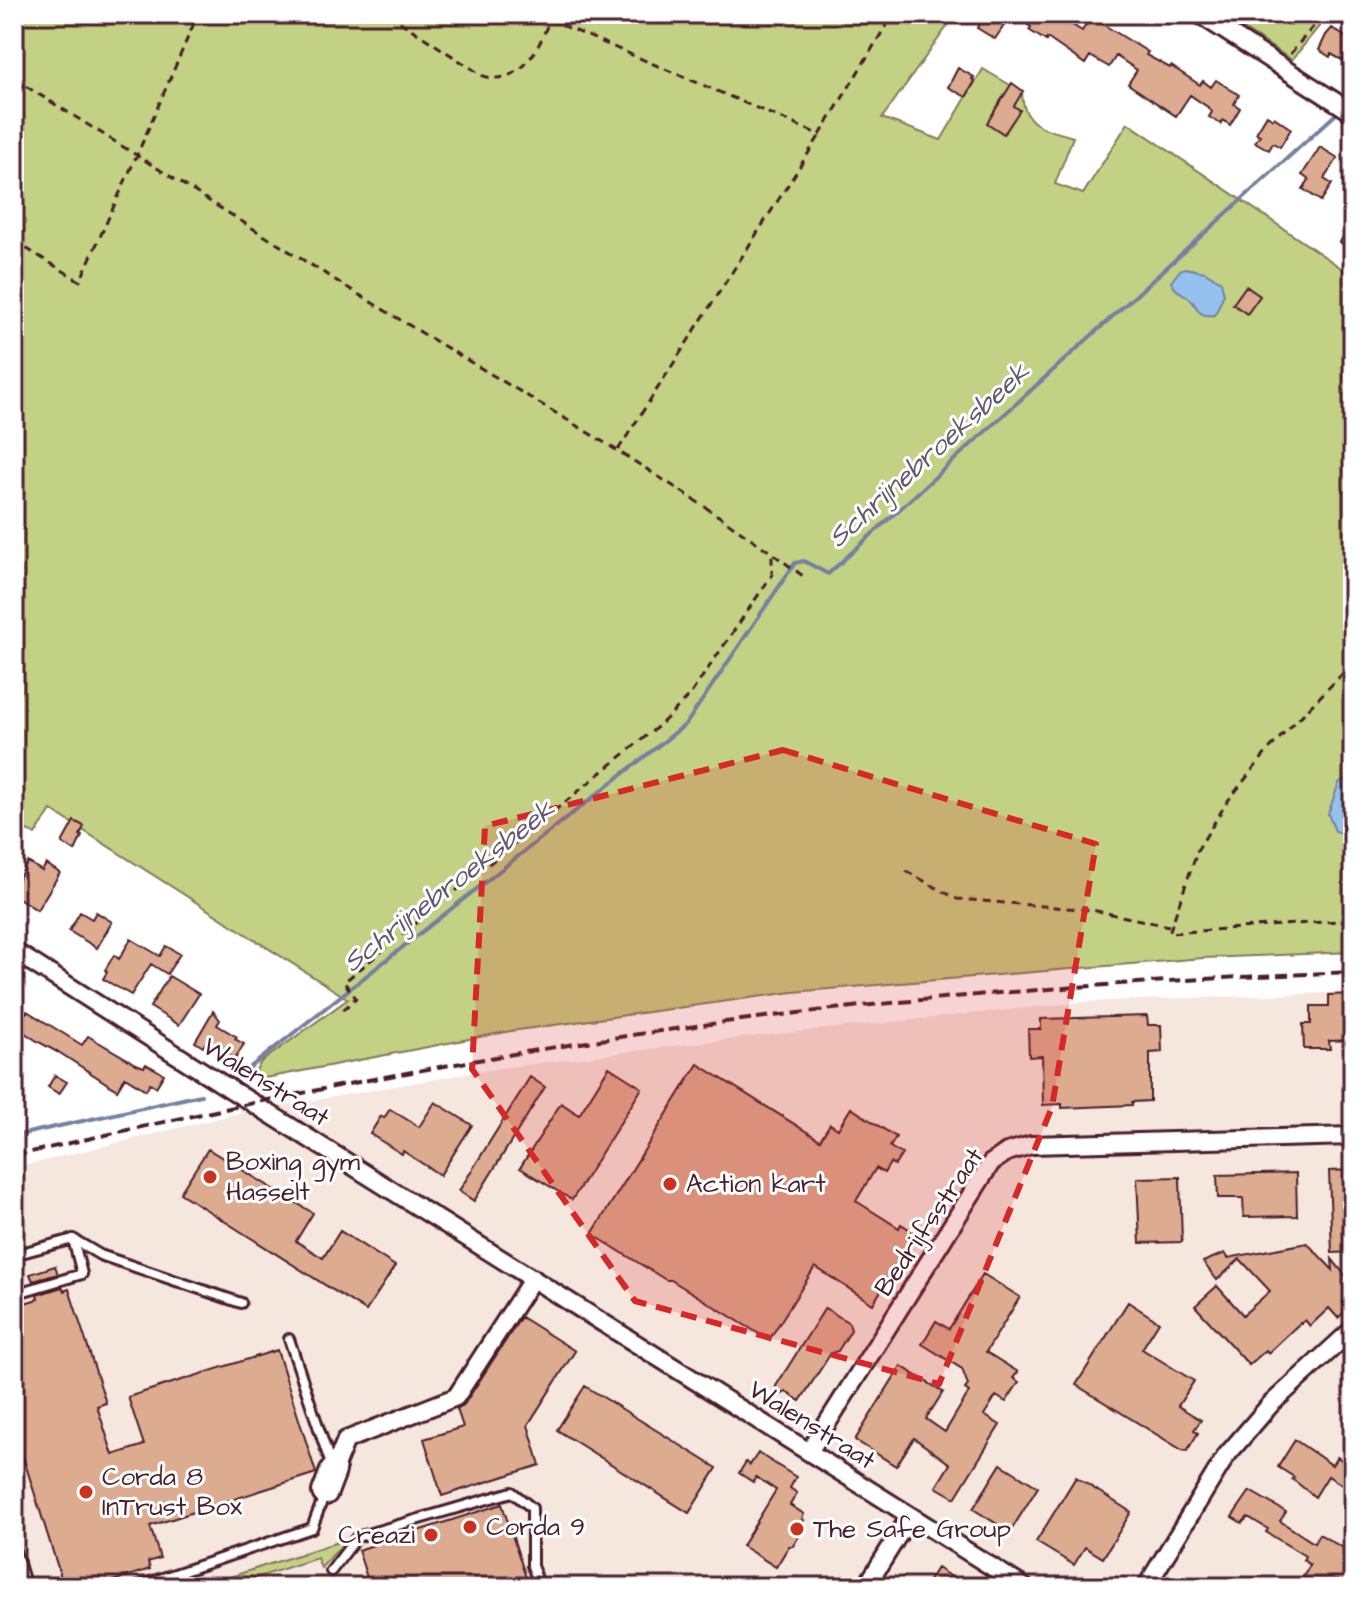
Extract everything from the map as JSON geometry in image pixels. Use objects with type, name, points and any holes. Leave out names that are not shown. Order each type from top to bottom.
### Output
[{"type":"street","points":[[1199,14],[1353,113]]},
{"type":"street","name":"Walenstraat","points":[[14,951],[1024,1587]]},
{"type":"street","name":"Bedrijfsstraat","points":[[809,1452],[991,1163],[1007,1152],[1031,1145],[1353,1136]]},
{"type":"street","points":[[329,1482],[346,1440],[456,1397],[533,1278]]},
{"type":"street","points":[[1146,1587],[1226,1456],[1270,1405],[1353,1329]]},
{"type":"street","points":[[866,1587],[910,1516]]},
{"type":"lane","points":[[14,1255],[73,1239],[100,1255],[241,1303]]},
{"type":"lane","points":[[14,1294],[82,1274],[73,1239]]},
{"type":"lane","points":[[136,1587],[312,1528],[329,1482],[323,1443],[289,1339]]},
{"type":"lane","points":[[323,1443],[346,1440]]},
{"type":"lane","points":[[331,1571],[357,1537],[512,1492],[532,1508],[532,1566],[540,1587]]},
{"type":"lane","points":[[14,1547],[26,1587]]},
{"type":"path","points":[[14,241],[80,281],[198,14]]},
{"type":"path","points":[[388,14],[483,76],[493,79],[507,77],[520,68],[542,41],[551,14]]},
{"type":"path","points":[[536,14],[820,135]]},
{"type":"path","points":[[618,450],[820,135],[893,14]]},
{"type":"path","points":[[1280,65],[1324,14]]},
{"type":"path","points":[[14,79],[382,309],[618,450],[772,551],[807,579]]},
{"type":"path","points":[[343,1010],[356,998],[344,982],[661,724],[690,695],[772,575],[772,551]]},
{"type":"path","points":[[1353,663],[1270,748],[1227,802],[1198,849],[1169,933],[1353,920]]},
{"type":"path","points":[[906,871],[957,899],[1092,910],[1171,926]]},
{"type":"highlighted area","points":[[783,750],[1096,844],[1052,1107],[939,1384],[635,1301],[472,1069],[485,826]]},
{"type":"shaded area","points":[[1353,992],[1353,1587],[14,1587],[14,1168],[240,1113],[493,1069],[721,1040],[1084,1002]]},
{"type":"green space","points":[[14,14],[956,14],[882,118],[941,140],[983,69],[1022,92],[1026,113],[1037,124],[1073,137],[1055,184],[1083,194],[1128,123],[1353,276],[1353,952],[1203,958],[793,992],[511,1031],[260,1079],[256,1070],[261,1062],[348,999],[51,810],[35,835],[14,822]]},
{"type":"green space","points":[[1220,14],[1329,14],[1292,60]]},
{"type":"green space","points":[[341,1541],[341,1546],[321,1568],[317,1558],[227,1587],[199,1587]]},
{"type":"water","points":[[1185,268],[1205,272],[1221,282],[1224,294],[1215,315],[1201,313],[1190,299],[1173,286],[1171,282]]},
{"type":"water","points":[[1353,771],[1352,835],[1335,831],[1328,814],[1339,783]]},
{"type":"building","points":[[986,14],[1012,14],[995,39],[977,28]]},
{"type":"building","points":[[1013,14],[1055,14],[1082,31],[1091,17],[1148,52],[1146,55],[1171,66],[1200,85],[1203,81],[1211,87],[1216,80],[1239,95],[1234,104],[1240,108],[1230,125],[1223,120],[1221,124],[1209,117],[1212,112],[1209,108],[1190,95],[1176,116],[1128,84],[1137,70],[1116,56],[1109,67],[1090,56],[1085,64],[1047,38],[1046,41],[1029,30],[1031,27]]},
{"type":"building","points":[[1332,28],[1353,42],[1353,66],[1319,50]]},
{"type":"building","points":[[958,68],[974,77],[972,79],[975,81],[966,97],[948,87]]},
{"type":"building","points":[[1012,83],[1023,91],[1014,106],[1020,110],[1004,134],[987,123]]},
{"type":"building","points":[[1267,115],[1291,129],[1280,147],[1273,143],[1269,150],[1255,142],[1260,135],[1256,133]]},
{"type":"building","points":[[1320,147],[1338,158],[1324,179],[1332,184],[1321,201],[1303,189],[1309,180],[1302,175]]},
{"type":"building","points":[[1353,221],[1353,252],[1340,242]]},
{"type":"building","points":[[1246,286],[1260,296],[1247,314],[1233,304]]},
{"type":"building","points":[[74,821],[84,826],[75,851],[62,843]]},
{"type":"building","points":[[28,862],[42,871],[46,864],[60,873],[37,910],[14,895],[14,886]]},
{"type":"building","points":[[80,912],[92,919],[96,912],[112,922],[97,948],[69,931]]},
{"type":"building","points":[[131,939],[160,956],[166,946],[180,954],[167,974],[151,964],[131,995],[103,979],[114,955],[119,959]]},
{"type":"building","points":[[169,976],[199,994],[179,1025],[150,1007]]},
{"type":"building","points":[[1353,994],[1353,1040],[1329,1041],[1330,1049],[1304,1049],[1303,1024],[1311,1024],[1311,1006],[1329,1006],[1329,995]]},
{"type":"building","points":[[27,1011],[82,1045],[88,1036],[136,1064],[144,1067],[146,1064],[164,1074],[156,1087],[150,1083],[146,1090],[125,1077],[117,1090],[16,1027]]},
{"type":"building","points":[[213,1011],[220,1020],[217,1025],[244,1044],[235,1059],[207,1041],[203,1047],[195,1042]]},
{"type":"building","points":[[1147,1016],[1148,1025],[1161,1025],[1162,1052],[1150,1053],[1150,1101],[1132,1102],[1132,1105],[1062,1108],[1062,1104],[1043,1105],[1042,1056],[1029,1057],[1028,1029],[1041,1029],[1041,1019]]},
{"type":"building","points":[[698,1064],[820,1140],[830,1124],[838,1129],[851,1108],[896,1137],[890,1147],[902,1154],[895,1165],[890,1163],[884,1173],[876,1168],[856,1201],[899,1228],[901,1224],[915,1233],[873,1304],[815,1267],[769,1340],[592,1234]]},
{"type":"building","points":[[609,1067],[642,1088],[572,1200],[520,1168],[561,1103],[579,1115]]},
{"type":"building","points":[[55,1075],[67,1082],[59,1094],[48,1087]]},
{"type":"building","points":[[530,1077],[545,1087],[474,1201],[459,1191]]},
{"type":"building","points":[[435,1102],[472,1125],[440,1175],[370,1134],[381,1116],[384,1118],[390,1109],[419,1127]]},
{"type":"building","points":[[208,1149],[313,1213],[296,1241],[323,1258],[340,1231],[395,1266],[366,1311],[180,1193]]},
{"type":"building","points":[[1353,1170],[1353,1252],[1332,1253],[1329,1171]]},
{"type":"building","points":[[1296,1173],[1297,1216],[1244,1217],[1243,1198],[1218,1198],[1217,1175]]},
{"type":"building","points":[[1180,1177],[1182,1242],[1140,1243],[1137,1178]]},
{"type":"building","points":[[1307,1243],[1333,1270],[1332,1259],[1353,1285],[1353,1292],[1343,1302],[1349,1308],[1338,1318],[1329,1308],[1310,1326],[1305,1320],[1268,1353],[1266,1350],[1249,1365],[1195,1306],[1217,1286],[1243,1315],[1270,1291],[1240,1259],[1217,1280],[1203,1262],[1225,1253],[1228,1258]]},
{"type":"building","points":[[55,1266],[58,1274],[33,1281],[30,1274]]},
{"type":"building","points":[[983,1274],[1020,1297],[986,1352],[1018,1372],[1013,1378],[1019,1382],[1006,1402],[996,1396],[984,1415],[1000,1425],[955,1498],[936,1487],[950,1464],[914,1438],[896,1466],[855,1440],[901,1366],[943,1392],[926,1419],[945,1432],[969,1392],[965,1389],[968,1385],[962,1369],[922,1344],[936,1321],[949,1329]]},
{"type":"building","points":[[62,1287],[64,1291],[69,1289],[106,1403],[97,1406],[113,1455],[144,1445],[128,1397],[277,1350],[316,1473],[150,1526],[160,1558],[148,1562],[150,1569],[94,1587],[64,1587],[14,1428],[14,1306]]},
{"type":"building","points":[[1128,1302],[1159,1322],[1142,1349],[1194,1381],[1178,1406],[1201,1420],[1194,1430],[1198,1433],[1187,1451],[1076,1385]]},
{"type":"building","points":[[825,1308],[849,1323],[851,1330],[838,1351],[831,1353],[800,1401],[786,1392],[776,1397],[776,1386]]},
{"type":"building","points":[[521,1317],[575,1351],[528,1425],[540,1465],[442,1496],[424,1439],[463,1427],[457,1409],[463,1406]]},
{"type":"building","points":[[585,1386],[717,1468],[689,1513],[557,1430]]},
{"type":"building","points":[[1295,1440],[1332,1465],[1337,1457],[1353,1467],[1353,1492],[1328,1476],[1315,1497],[1278,1467]]},
{"type":"building","points":[[758,1453],[796,1477],[790,1488],[797,1493],[790,1505],[804,1514],[802,1531],[776,1567],[742,1546],[776,1490],[756,1477],[753,1482],[739,1473],[746,1462],[750,1465]]},
{"type":"building","points":[[1001,1464],[1038,1487],[1010,1532],[973,1509]]},
{"type":"building","points":[[1076,1477],[1131,1512],[1103,1558],[1085,1547],[1074,1565],[1036,1542]]},
{"type":"building","points":[[1250,1491],[1286,1512],[1280,1521],[1314,1543],[1319,1534],[1353,1554],[1353,1587],[1306,1587],[1310,1581],[1303,1577],[1310,1565],[1303,1560],[1305,1556],[1248,1517],[1242,1523],[1232,1517]]},
{"type":"building","name":"Corda 9","points":[[502,1504],[529,1587],[370,1587],[358,1550]]},
{"type":"building","points":[[937,1568],[967,1587],[925,1587]]},
{"type":"waterway","name":"Schrijnebroeksbeek","points":[[234,1080],[686,724],[795,563],[804,561],[828,574],[1335,115]]},
{"type":"waterway","name":"Schrijnebroeksbeek","points":[[14,1136],[201,1095]]},
{"type":"railway","points":[[14,1156],[367,1080],[677,1029],[966,996],[1353,972]]},
{"type":"place","name":"Boxing gym Hasselt","points":[[210,1177]]},
{"type":"place","name":"Action kart","points":[[670,1184]]},
{"type":"place","name":"Corda 8 InTrust Box","points":[[86,1492]]},
{"type":"place","name":"Corda 9","points":[[470,1527]]},
{"type":"place","name":"The Safe Group","points":[[797,1529]]},
{"type":"place","name":"Creazi","points":[[431,1535]]}]
